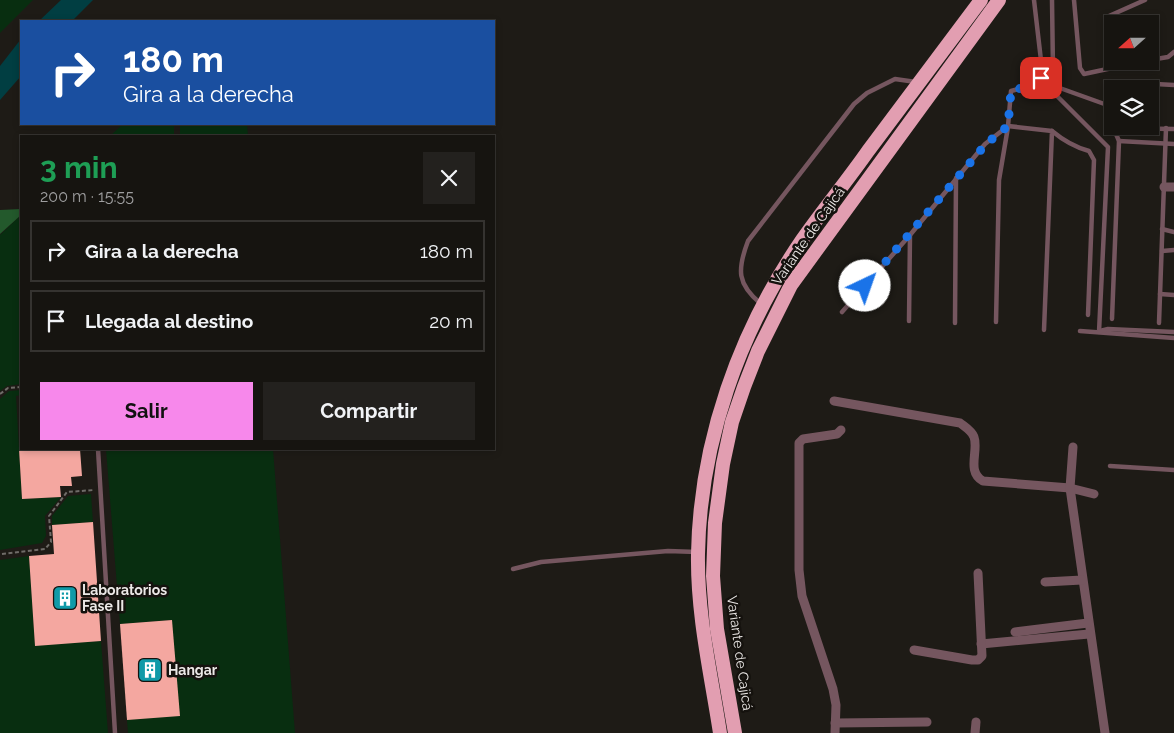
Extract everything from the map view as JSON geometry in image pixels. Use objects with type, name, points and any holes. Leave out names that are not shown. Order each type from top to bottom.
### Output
[{"type":"highway","name":"Variante de Cajicá","points":[[720,733],[703,631],[698,552],[701,504],[709,456],[731,378],[747,337],[802,241],[981,0]]},
{"type":"highway","name":"Variante de Cajicá","points":[[736,733],[717,629],[713,576],[715,523],[723,464],[732,422],[744,387],[758,351],[791,285],[999,0]]},
{"type":"street","points":[[1164,187],[1174,187]]},
{"type":"street","points":[[834,401],[960,423],[975,438],[974,470],[978,478],[983,481],[1070,488],[1094,494]]},
{"type":"street","points":[[835,733],[836,705],[833,689],[802,596],[799,570],[799,443],[803,439],[837,434],[841,430]]},
{"type":"street","points":[[1073,447],[1070,488],[1105,733]]},
{"type":"street","points":[[914,650],[972,660],[978,660],[982,656],[978,573]]},
{"type":"street","points":[[1045,582],[1082,580]]},
{"type":"street","points":[[1015,632],[1088,623]]},
{"type":"street","points":[[982,644],[1090,634]]},
{"type":"street","points":[[835,723],[927,722]]},
{"type":"street","points":[[975,733],[976,722]]},
{"type":"lane","points":[[996,322],[999,180],[1008,126],[1011,91],[1029,86],[1041,78],[1042,69],[1034,0]]},
{"type":"lane","points":[[1052,0],[1053,70],[1058,87],[1104,104]]},
{"type":"lane","points":[[1074,0],[1080,68],[1084,74],[1104,70]]},
{"type":"lane","points":[[1111,15],[1145,0]]},
{"type":"lane","points":[[1159,58],[1174,52]]},
{"type":"lane","points":[[1042,69],[1048,76],[1052,91],[1108,147],[1099,332]]},
{"type":"lane","points":[[1048,76],[1053,70]]},
{"type":"lane","points":[[764,306],[748,293],[742,282],[741,260],[748,241],[854,104],[867,93],[895,79],[920,83]]},
{"type":"lane","points":[[1159,84],[1174,85]]},
{"type":"lane","points":[[842,312],[910,235],[986,144],[1008,126],[1052,131],[1064,141],[1089,151],[1094,160],[1088,314]]},
{"type":"lane","points":[[1159,128],[1174,129]]},
{"type":"lane","points":[[1159,323],[1166,128]]},
{"type":"lane","points":[[1044,330],[1052,131]]},
{"type":"lane","points":[[1112,319],[1119,141],[1116,135]]},
{"type":"lane","points":[[1119,141],[1174,144]]},
{"type":"lane","points":[[955,323],[956,178]]},
{"type":"lane","points":[[1162,229],[1174,232]]},
{"type":"lane","points":[[909,321],[910,235]]},
{"type":"lane","points":[[1162,252],[1174,250]]},
{"type":"lane","points":[[1160,294],[1174,295]]},
{"type":"lane","points":[[1099,332],[1108,329],[1174,332]]},
{"type":"lane","points":[[1080,331],[1174,338]]},
{"type":"lane","points":[[98,450],[115,733]]},
{"type":"lane","points":[[1110,466],[1174,470]]},
{"type":"lane","points":[[513,569],[551,561],[668,552],[698,552]]},
{"type":"path","points":[[0,394],[8,388],[20,387]]},
{"type":"path","points":[[2,554],[44,549],[51,542],[49,516],[67,492],[94,490]]},
{"type":"green space","points":[[0,0],[33,0],[0,33]]},
{"type":"green space","points":[[122,125],[174,125],[174,135],[111,135]]},
{"type":"green space","points":[[180,125],[247,125],[248,135],[180,135]]},
{"type":"green space","points":[[20,209],[20,216],[0,234],[0,210]]},
{"type":"green space","points":[[20,216],[20,384],[7,386],[0,391],[0,235]]},
{"type":"green space","points":[[20,390],[20,395],[16,396],[22,499],[61,497],[45,516],[46,536],[42,543],[0,550],[0,399],[9,391]]},
{"type":"green space","points":[[106,450],[273,450],[295,733],[128,733],[127,720],[172,620],[120,624]]},
{"type":"green space","points":[[91,494],[93,522],[52,525],[52,516],[68,496]]},
{"type":"green space","points":[[29,556],[35,645],[101,641],[108,733],[0,733],[0,560]]},
{"type":"water","points":[[61,0],[93,0],[73,20],[40,20]]},
{"type":"water","points":[[20,40],[20,77],[0,100],[0,66]]},
{"type":"building","points":[[19,449],[80,450],[82,476],[71,477],[72,486],[60,486],[61,497],[22,499]]},
{"type":"building","name":"Laboratorios Fase II","points":[[93,522],[101,641],[35,646],[29,556],[54,554],[52,525]]},
{"type":"building","name":"Hangar","points":[[172,620],[180,716],[127,720],[120,624]]},
{"type":"place","name":"Laboratorios Fase II","points":[[65,598]]},
{"type":"place","name":"Hangar","points":[[150,670]]},
{"type":"route","points":[[865,286],[986,144],[1008,126],[1011,91],[1029,86],[1041,78]]}]
